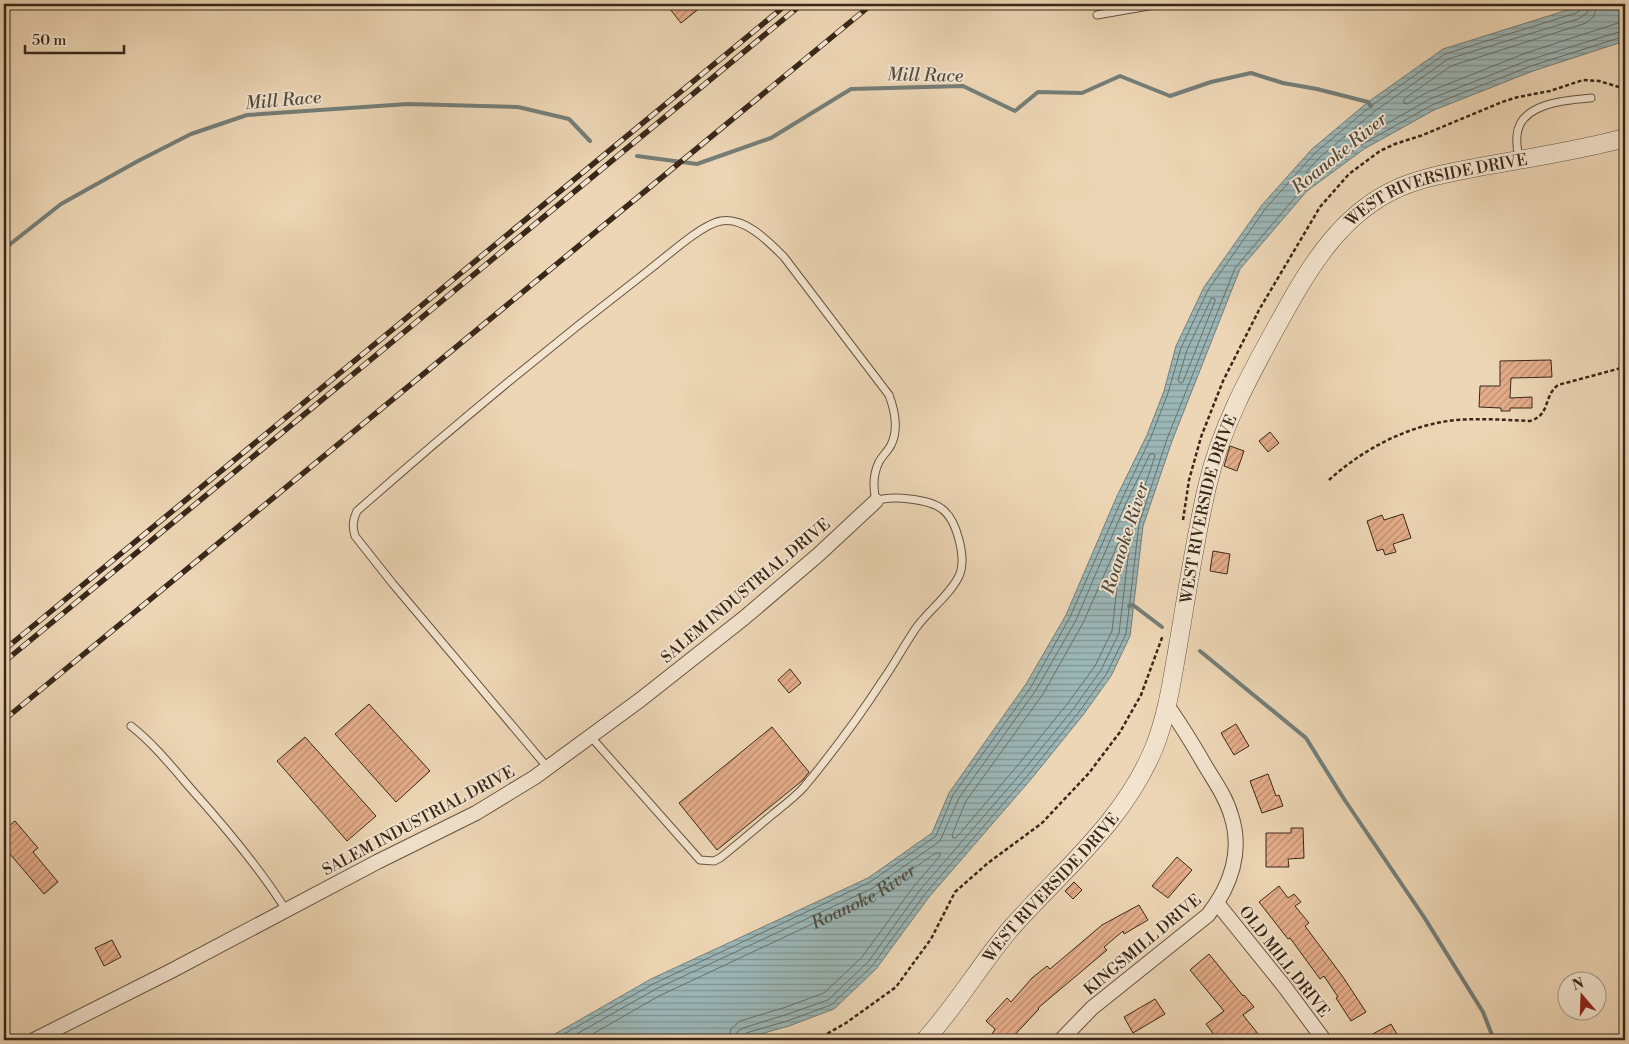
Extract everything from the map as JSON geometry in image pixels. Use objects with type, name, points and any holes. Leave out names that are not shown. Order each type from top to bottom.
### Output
[{"type":"street","name":"WEST RIVERSIDE DRIVE","points":[[925,1040],[940,1024],[996,946],[1095,840],[1136,784],[1151,755],[1167,705],[1200,520],[1219,446],[1234,408],[1294,295],[1319,256],[1336,234],[1353,217],[1390,192],[1425,179],[1625,138]]},
{"type":"street","name":"SALEM INDUSTRIAL DRIVE","points":[[34,1040],[377,862],[476,813],[548,768],[640,700],[744,618],[818,555],[876,501]]},
{"type":"street","name":"KINGSMILL DRIVE","points":[[1061,1040],[1092,1008],[1200,922],[1217,903],[1228,884],[1236,851],[1232,815],[1224,798],[1167,705]]},
{"type":"street","name":"OLD MILL DRIVE","points":[[1217,903],[1284,986],[1324,1040]]},
{"type":"lane","points":[[1097,15],[1160,4]]},
{"type":"lane","points":[[1519,160],[1517,135],[1519,126],[1525,117],[1547,106],[1591,98]]},
{"type":"lane","points":[[548,768],[355,536],[352,528],[353,519],[357,511],[419,456],[535,359],[708,225],[726,220],[737,222],[747,226],[771,244],[784,257],[889,395],[894,407],[895,433],[891,445],[879,462],[875,473],[876,501],[884,498],[894,498],[933,504],[950,516],[956,529],[962,564],[960,575],[924,617],[879,686],[804,787],[714,861],[700,860],[591,736]]},
{"type":"lane","points":[[131,726],[165,759],[213,814],[268,882],[286,910]]},
{"type":"path","points":[[1183,523],[1189,480],[1198,444],[1223,381],[1259,310],[1315,215],[1349,174],[1380,151],[1395,144],[1423,135],[1510,99],[1550,91],[1583,80],[1600,80],[1619,87],[1625,87]]},
{"type":"path","points":[[1329,480],[1346,464],[1365,451],[1436,423],[1473,419],[1530,421],[1537,419],[1542,416],[1549,396],[1558,385],[1625,367]]},
{"type":"path","points":[[816,1040],[846,1024],[896,987],[931,939],[955,892],[988,863],[1042,823],[1089,773],[1120,732],[1141,695],[1164,632]]},
{"type":"water","name":"Roanoke River","points":[[1582,4],[1625,4],[1625,41],[1533,71],[1434,110],[1364,149],[1307,191],[1240,269],[1172,441],[1143,526],[1130,636],[1111,676],[1083,715],[1032,778],[929,897],[876,969],[834,1009],[789,1026],[739,1040],[539,1040],[555,1034],[651,979],[868,878],[932,833],[949,793],[1026,684],[1066,615],[1117,496],[1147,435],[1164,391],[1176,346],[1204,287],[1262,205],[1312,149],[1368,102],[1443,49]]},
{"type":"building","points":[[666,4],[705,4],[681,23]]},
{"type":"building","points":[[1551,360],[1552,377],[1511,378],[1510,398],[1532,397],[1532,408],[1510,408],[1510,411],[1501,411],[1501,408],[1479,407],[1480,386],[1500,386],[1500,361]]},
{"type":"building","points":[[1270,432],[1279,443],[1268,452],[1259,441]]},
{"type":"building","points":[[1230,446],[1244,451],[1237,471],[1224,466]]},
{"type":"building","points":[[1403,514],[1411,538],[1393,544],[1396,552],[1385,555],[1383,549],[1377,551],[1367,521],[1382,515],[1384,520]]},
{"type":"building","points":[[1213,551],[1230,554],[1227,574],[1210,571]]},
{"type":"building","points":[[790,669],[801,683],[789,693],[778,680]]},
{"type":"building","points":[[369,704],[430,771],[396,802],[335,734]]},
{"type":"building","points":[[1236,724],[1249,746],[1234,755],[1221,733]]},
{"type":"building","points":[[772,727],[809,772],[803,780],[717,850],[679,803]]},
{"type":"building","points":[[305,737],[376,816],[347,841],[277,761]]},
{"type":"building","points":[[1268,774],[1276,796],[1279,795],[1283,806],[1262,813],[1250,781]]},
{"type":"building","points":[[15,821],[38,848],[33,852],[58,882],[44,894],[4,847],[4,830]]},
{"type":"building","points":[[1291,828],[1303,828],[1304,858],[1288,859],[1289,867],[1266,867],[1266,833],[1291,833]]},
{"type":"building","points":[[1177,857],[1192,870],[1168,898],[1152,886]]},
{"type":"building","points":[[1074,882],[1082,890],[1073,899],[1065,891]]},
{"type":"building","points":[[1279,886],[1288,898],[1294,894],[1301,902],[1295,906],[1309,923],[1305,926],[1366,1012],[1351,1021],[1324,976],[1320,979],[1290,938],[1288,939],[1259,902]]},
{"type":"building","points":[[1139,905],[1148,920],[1124,934],[1123,931],[1104,947],[1107,950],[1038,1008],[1010,1040],[989,1040],[995,1029],[986,1021],[1007,998],[1011,1002],[1032,978],[1047,966],[1050,969],[1102,925]]},
{"type":"building","points":[[112,940],[121,957],[104,966],[95,948]]},
{"type":"building","points":[[1209,954],[1254,1007],[1243,1015],[1263,1040],[1218,1040],[1206,1024],[1224,1011],[1190,970]]},
{"type":"building","points":[[1155,999],[1165,1014],[1133,1033],[1124,1017]]},
{"type":"building","points":[[1391,1024],[1398,1036],[1390,1040],[1362,1040]]},
{"type":"waterway","name":"Mill Race","points":[[637,156],[697,164],[771,138],[851,89],[963,86],[1015,111],[1038,92],[1082,93],[1120,76],[1170,96],[1211,82],[1251,73],[1283,83],[1317,89],[1368,102],[1371,106]]},
{"type":"waterway","name":"Mill Race","points":[[4,249],[61,204],[138,161],[191,134],[247,115],[408,104],[518,107],[569,119],[590,141]]},
{"type":"waterway","points":[[1129,606],[1133,605],[1162,627]]},
{"type":"waterway","points":[[1200,651],[1306,738],[1344,799],[1424,917],[1483,1012],[1494,1040]]},
{"type":"railway","points":[[4,650],[787,4]]},
{"type":"railway","points":[[4,662],[802,4]]},
{"type":"railway","points":[[4,720],[872,4]]}]
